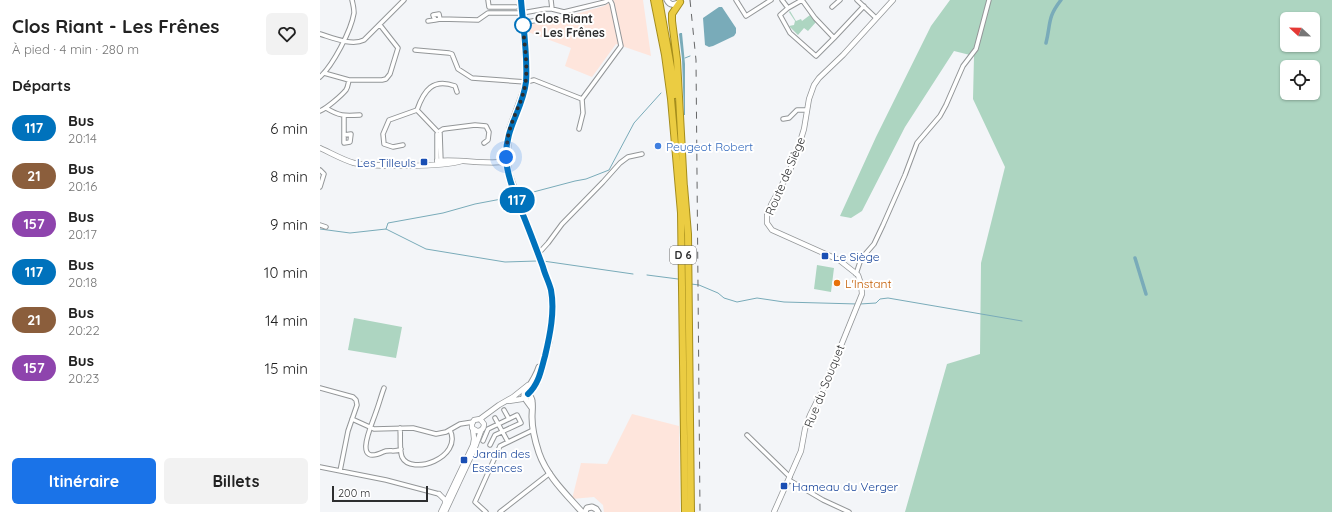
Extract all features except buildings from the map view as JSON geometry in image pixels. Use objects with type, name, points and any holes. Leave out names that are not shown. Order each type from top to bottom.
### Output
[{"type":"highway","name":"D 6","points":[[656,1],[671,67],[688,234],[691,512]]},
{"type":"highway","name":"D 6","points":[[656,1],[671,99],[681,213],[685,512]]},
{"type":"highway","points":[[680,1],[672,14],[672,21],[677,60],[684,191]]},
{"type":"main road","points":[[516,196],[510,185],[505,164],[504,146],[506,135],[527,82],[521,0]]},
{"type":"main road","points":[[667,0],[670,4],[674,5],[680,1]]},
{"type":"main road","points":[[505,164],[551,290],[552,315],[549,342],[537,383],[524,394]]},
{"type":"main road","points":[[524,394],[537,374],[549,342]]},
{"type":"main road","points":[[524,394],[532,399],[533,430],[540,455],[550,473],[560,488],[583,511],[592,507],[598,512]]},
{"type":"street","points":[[320,77],[329,67],[344,41],[354,12],[352,0]]},
{"type":"street","points":[[320,34],[344,41],[361,42],[404,0]]},
{"type":"street","points":[[488,0],[488,13]]},
{"type":"street","points":[[551,0],[552,9]]},
{"type":"street","points":[[428,22],[434,20],[433,15],[439,14],[440,19],[478,20],[488,13],[522,13],[552,9],[564,12],[609,0],[612,4],[621,46],[582,100],[583,113],[579,129]]},
{"type":"street","points":[[736,0],[746,16],[770,0]]},
{"type":"street","points":[[782,0],[788,8]]},
{"type":"street","points":[[834,38],[815,18],[802,0],[788,8],[780,15],[788,30],[816,56],[834,38],[864,6]]},
{"type":"street","points":[[857,0],[876,18]]},
{"type":"street","name":"Route de Siège","points":[[856,274],[839,260],[772,230],[767,223],[767,216],[796,155],[804,129],[809,99],[816,80],[843,55],[893,0]]},
{"type":"street","points":[[856,274],[861,259],[874,244],[883,225],[905,176],[917,143],[940,116],[963,66],[976,49],[989,0]]},
{"type":"street","points":[[832,7],[837,1]]},
{"type":"street","points":[[489,7],[516,7]]},
{"type":"street","points":[[523,23],[547,18]]},
{"type":"street","points":[[324,73],[349,80],[386,79],[390,74],[398,48],[380,24]]},
{"type":"street","points":[[415,50],[452,54],[458,69],[472,78],[527,82],[534,80],[582,100]]},
{"type":"street","points":[[320,111],[326,108],[346,89],[349,80]]},
{"type":"street","points":[[417,110],[422,96],[433,86],[447,83],[455,86],[457,92]]},
{"type":"street","points":[[326,108],[336,114],[344,116],[360,115]]},
{"type":"street","points":[[783,119],[789,118],[800,109],[807,110]]},
{"type":"street","points":[[417,110],[438,132],[439,163]]},
{"type":"street","points":[[403,145],[393,147],[384,144],[383,134],[389,120],[417,110]]},
{"type":"street","points":[[344,116],[344,135]]},
{"type":"street","points":[[438,132],[443,129],[486,126],[489,132],[488,140],[484,143]]},
{"type":"street","points":[[320,148],[354,163],[413,165],[462,160],[505,164]]},
{"type":"street","points":[[540,257],[562,224],[604,182],[620,163],[628,157],[642,154]]},
{"type":"street","points":[[320,170],[324,174],[320,187]]},
{"type":"street","points":[[320,225],[326,227]]},
{"type":"street","name":"Rue du Souquet","points":[[774,512],[790,479],[801,451],[805,429],[810,415],[825,385],[862,294],[861,284],[856,274]]},
{"type":"street","points":[[320,388],[353,396],[356,400],[357,405],[350,425],[340,471]]},
{"type":"street","points":[[384,388],[369,427],[366,447],[368,453],[376,456],[386,452],[396,452],[401,449]]},
{"type":"street","points":[[352,419],[369,427],[383,430],[412,428],[436,434],[450,430],[460,424],[480,420],[504,402],[522,399],[524,394]]},
{"type":"street","points":[[442,512],[445,509],[474,450],[481,431],[484,428],[484,424],[492,410]]},
{"type":"street","points":[[504,410],[509,419]]},
{"type":"street","points":[[483,441],[488,429],[517,415],[521,423],[495,435],[490,445]]},
{"type":"street","points":[[495,418],[508,442]]},
{"type":"street","points":[[480,420],[484,424]]},
{"type":"street","points":[[445,509],[447,496],[452,490],[473,445],[473,422]]},
{"type":"street","points":[[460,424],[477,431],[481,431]]},
{"type":"street","points":[[400,428],[403,459],[412,464],[424,464],[435,460],[450,449],[453,439],[450,430]]},
{"type":"street","points":[[486,512],[475,502],[500,446],[533,430]]},
{"type":"street","points":[[747,436],[790,479],[823,500],[849,512]]},
{"type":"street","points":[[320,467],[392,481],[447,496]]},
{"type":"street","points":[[500,512],[550,473]]},
{"type":"street","points":[[439,494],[445,500],[445,509]]},
{"type":"shaded area","points":[[614,0],[643,0],[651,56],[616,44],[592,77],[565,66],[571,48],[528,32],[528,25],[558,19],[604,6]]},
{"type":"shaded area","points":[[632,414],[679,426],[680,512],[604,512],[603,505],[594,497],[572,499],[581,463],[607,464]]},
{"type":"green space","points":[[950,0],[1332,0],[1332,512],[905,512],[947,364],[980,354],[981,263],[1005,167],[973,99],[974,56],[954,51],[905,127],[862,211],[851,218],[840,216],[876,137],[931,26]]},
{"type":"green space","points":[[790,11],[796,21],[801,19],[802,21],[810,15],[816,22],[808,31],[804,28],[798,35],[789,26],[794,25],[795,21],[789,12]]},
{"type":"green space","points":[[817,265],[834,268],[831,292],[814,289]]},
{"type":"green space","points":[[354,318],[402,327],[396,358],[348,350]]},
{"type":"water","points":[[719,7],[722,7],[736,28],[736,33],[734,36],[709,47],[705,45],[703,18]]},
{"type":"water","points":[[682,33],[685,64],[685,115],[679,34]]},
{"type":"waterway","points":[[1046,43],[1051,16],[1061,0]]},
{"type":"waterway","points":[[685,58],[690,56]]},
{"type":"waterway","points":[[522,195],[586,179],[609,170],[634,123],[661,93]]},
{"type":"waterway","points":[[386,229],[388,223],[443,213],[475,204],[512,197]]},
{"type":"waterway","points":[[320,229],[350,233],[386,229],[426,249],[505,262],[537,261]]},
{"type":"waterway","points":[[1135,258],[1146,294]]},
{"type":"waterway","points":[[543,261],[633,274]]},
{"type":"waterway","points":[[647,275],[678,279]]},
{"type":"waterway","points":[[691,284],[699,285],[718,293],[724,298],[737,302],[757,298],[784,302],[857,304]]},
{"type":"waterway","points":[[860,304],[876,303],[880,299],[888,298],[1022,321]]},
{"type":"railway","points":[[690,0],[696,60],[700,512]]},
{"type":"bus line","name":"117","points":[[521,0],[526,82],[510,126],[506,146],[506,162],[516,196],[551,290],[552,315],[549,342],[541,374],[537,383],[528,394]]},
{"type":"place","name":"Clos Riant - Les Frênes","points":[[523,25]]},
{"type":"place","name":"Peugeot Robert","points":[[658,146]]},
{"type":"place","name":"Les Tilleuls","points":[[424,162]]},
{"type":"place","name":"Le Siège","points":[[825,256]]},
{"type":"place","name":"L'Instant","points":[[837,283]]},
{"type":"place","name":"Jardin des Essences","points":[[464,460]]},
{"type":"place","name":"Hameau du Verger","points":[[784,486]]},
{"type":"route","points":[[506,157],[506,146],[510,126],[526,82],[523,25]]}]
